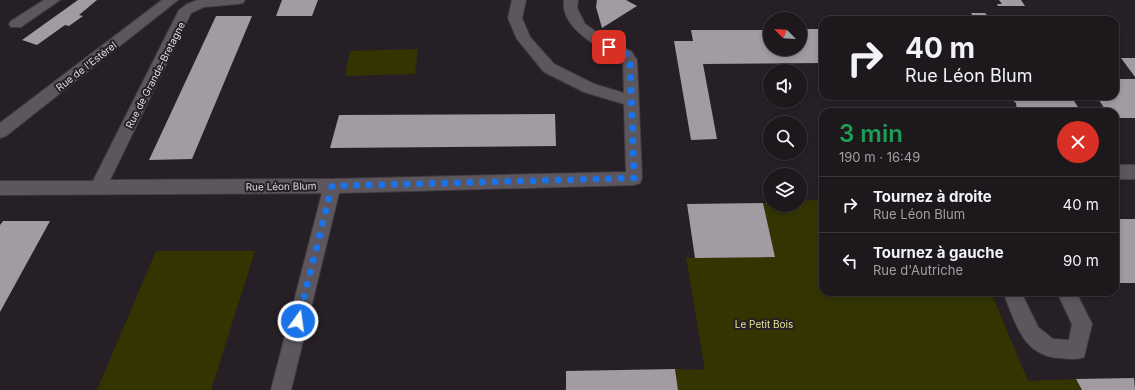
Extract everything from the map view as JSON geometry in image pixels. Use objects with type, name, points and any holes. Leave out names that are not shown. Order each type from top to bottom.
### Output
[{"type":"street","points":[[16,24],[53,0]]},
{"type":"street","name":"Rue de l'Estérel","points":[[0,132],[171,0]]},
{"type":"street","name":"Rue de Grande-Bretagne","points":[[98,188],[186,10],[192,5],[204,2],[238,0]]},
{"type":"street","points":[[519,0],[515,18],[524,39],[549,68],[589,88],[631,101],[630,60],[626,54],[609,47],[580,27],[570,8],[571,0]]},
{"type":"street","name":"Rue Léon Blum","points":[[0,188],[332,186],[634,178],[631,101]]},
{"type":"street","points":[[1119,172],[1135,172]]},
{"type":"street","points":[[281,390],[332,186]]},
{"type":"street","points":[[1014,296],[1031,334],[1049,348],[1077,350],[1082,324],[1068,296]]},
{"type":"green space","points":[[418,49],[415,74],[345,76],[350,51]]},
{"type":"green space","name":"Le Petit Bois","points":[[819,199],[819,296],[993,296],[1028,381],[1076,379],[1082,390],[678,390],[675,369],[705,370],[686,258],[775,257],[765,212],[807,212],[807,200]]},
{"type":"green space","points":[[156,251],[255,251],[211,390],[97,390]]},
{"type":"building","points":[[78,0],[97,0],[79,15],[83,16],[69,26],[65,25],[37,45],[22,40]]},
{"type":"building","points":[[282,0],[318,0],[312,16],[276,16]]},
{"type":"building","points":[[597,0],[626,0],[637,6],[602,28],[596,7]]},
{"type":"building","points":[[999,0],[1021,0],[1025,6],[998,6],[997,4],[1002,4]]},
{"type":"building","points":[[971,13],[985,13],[988,16],[973,16]]},
{"type":"building","points":[[216,16],[252,16],[192,159],[149,160]]},
{"type":"building","points":[[807,29],[819,29],[819,63],[703,64],[717,139],[691,140],[674,41],[693,41],[691,30],[763,30],[763,56],[807,56]]},
{"type":"building","points":[[1121,58],[1135,58],[1135,77]]},
{"type":"building","points":[[1119,79],[1135,79],[1135,118],[1119,118],[1119,108],[1104,108],[1099,100],[1119,100]]},
{"type":"building","points":[[1012,100],[1074,100],[1078,108],[1017,108],[1016,103]]},
{"type":"building","points":[[555,114],[556,146],[330,148],[339,115]]},
{"type":"building","points":[[763,203],[763,212],[765,212],[775,257],[695,258],[687,204]]},
{"type":"building","points":[[1119,218],[1120,219],[1135,219],[1135,283],[1119,283]]},
{"type":"building","points":[[3,221],[50,221],[0,312],[0,225]]},
{"type":"building","points":[[675,369],[678,390],[566,390],[566,371]]},
{"type":"building","points":[[1134,378],[1135,390],[1082,390],[1076,379]]},
{"type":"route","points":[[298,321],[328,207],[332,186],[634,178],[630,60],[626,54],[609,47]]}]
